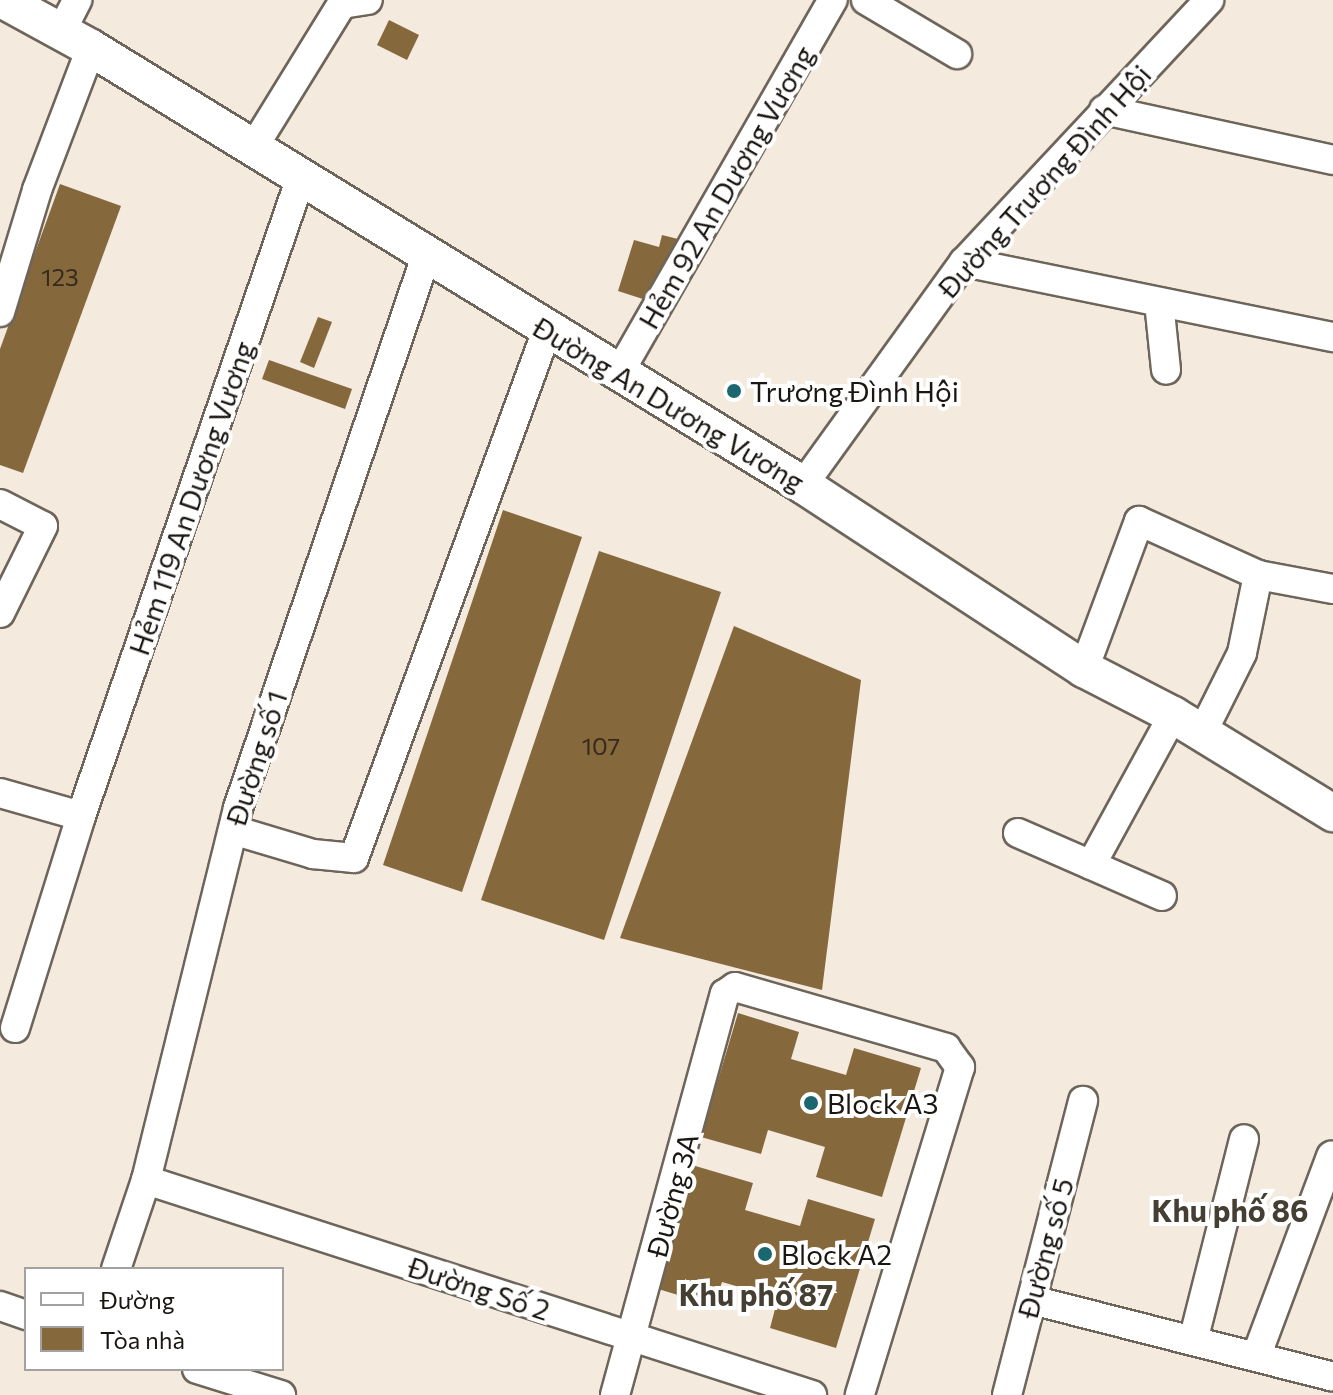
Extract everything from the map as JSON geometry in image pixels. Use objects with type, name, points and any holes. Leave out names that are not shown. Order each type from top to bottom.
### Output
[{"type":"main road","name":"Đường An Dương Vương","points":[[9,1],[803,485],[1084,669],[1188,724],[1333,813]]},
{"type":"street","points":[[0,312],[37,190],[76,40],[77,0]]},
{"type":"street","points":[[253,148],[342,4],[368,0]]},
{"type":"street","name":"Hẻm 92 An Dương Vương","points":[[619,373],[833,0]]},
{"type":"street","points":[[866,0],[957,54]]},
{"type":"street","name":"Đường Trương Đình Hội","points":[[803,485],[964,262],[1209,0]]},
{"type":"street","points":[[1104,110],[1333,160]]},
{"type":"street","name":"Hẻm 119 An Dương Vương","points":[[15,1028],[81,816],[300,180]]},
{"type":"street","name":"Đường số 1","points":[[117,1267],[146,1180],[233,830],[426,256]]},
{"type":"street","points":[[964,262],[1333,337]]},
{"type":"street","points":[[1159,302],[1166,370]]},
{"type":"street","points":[[233,830],[313,854],[354,858],[547,330]]},
{"type":"street","points":[[0,504],[43,526],[0,613]]},
{"type":"street","points":[[1084,669],[1139,521],[1258,575],[1333,589]]},
{"type":"street","points":[[1091,865],[1188,724],[1242,653],[1258,575]]},
{"type":"street","points":[[0,793],[81,816]]},
{"type":"street","points":[[1018,833],[1162,896]]},
{"type":"street","name":"Đường 3A","points":[[615,1395],[634,1338],[725,994],[735,987],[946,1048],[960,1067],[860,1395]]},
{"type":"street","name":"Đường số 5","points":[[1007,1395],[1083,1101]]},
{"type":"street","points":[[1193,1341],[1244,1139]]},
{"type":"street","points":[[1256,1357],[1331,1156]]},
{"type":"street","name":"Đường Số 2","points":[[146,1180],[812,1395]]},
{"type":"street","points":[[1032,1300],[1331,1376]]},
{"type":"street","points":[[0,1306],[24,1314]]},
{"type":"street","points":[[203,1371],[281,1395]]},
{"type":"building","points":[[389,20],[419,35],[407,60],[377,45]]},
{"type":"building","points":[[60,184],[121,206],[23,473],[0,465],[0,349]]},
{"type":"building","points":[[662,235],[682,240],[649,301],[618,291],[634,240],[659,247]]},
{"type":"building","points":[[318,317],[332,322],[314,368],[300,362]]},
{"type":"building","points":[[269,360],[352,389],[345,409],[262,379]]},
{"type":"building","points":[[503,510],[582,537],[462,892],[383,865]]},
{"type":"building","points":[[599,551],[721,592],[604,940],[481,900]]},
{"type":"building","points":[[734,626],[861,680],[822,990],[620,938]]},
{"type":"building","name":"Block A3","points":[[738,1013],[799,1032],[791,1059],[846,1075],[854,1048],[921,1068],[882,1197],[816,1177],[825,1147],[768,1130],[761,1154],[701,1137]]},
{"type":"building","name":"Block A2","points":[[692,1165],[753,1183],[745,1210],[800,1226],[808,1199],[875,1219],[836,1348],[770,1328],[778,1298],[722,1282],[714,1306],[655,1288]]},
{"type":"place","name":"Trương Đình Hội","points":[[734,391]]},
{"type":"place","name":"Block A3","points":[[811,1103]]},
{"type":"place","name":"Block A2","points":[[765,1254]]},
{"type":"district","name":"Khu phố 86","points":[[1230,1210]]},
{"type":"district","name":"Khu phố 87","points":[[756,1294]]}]
